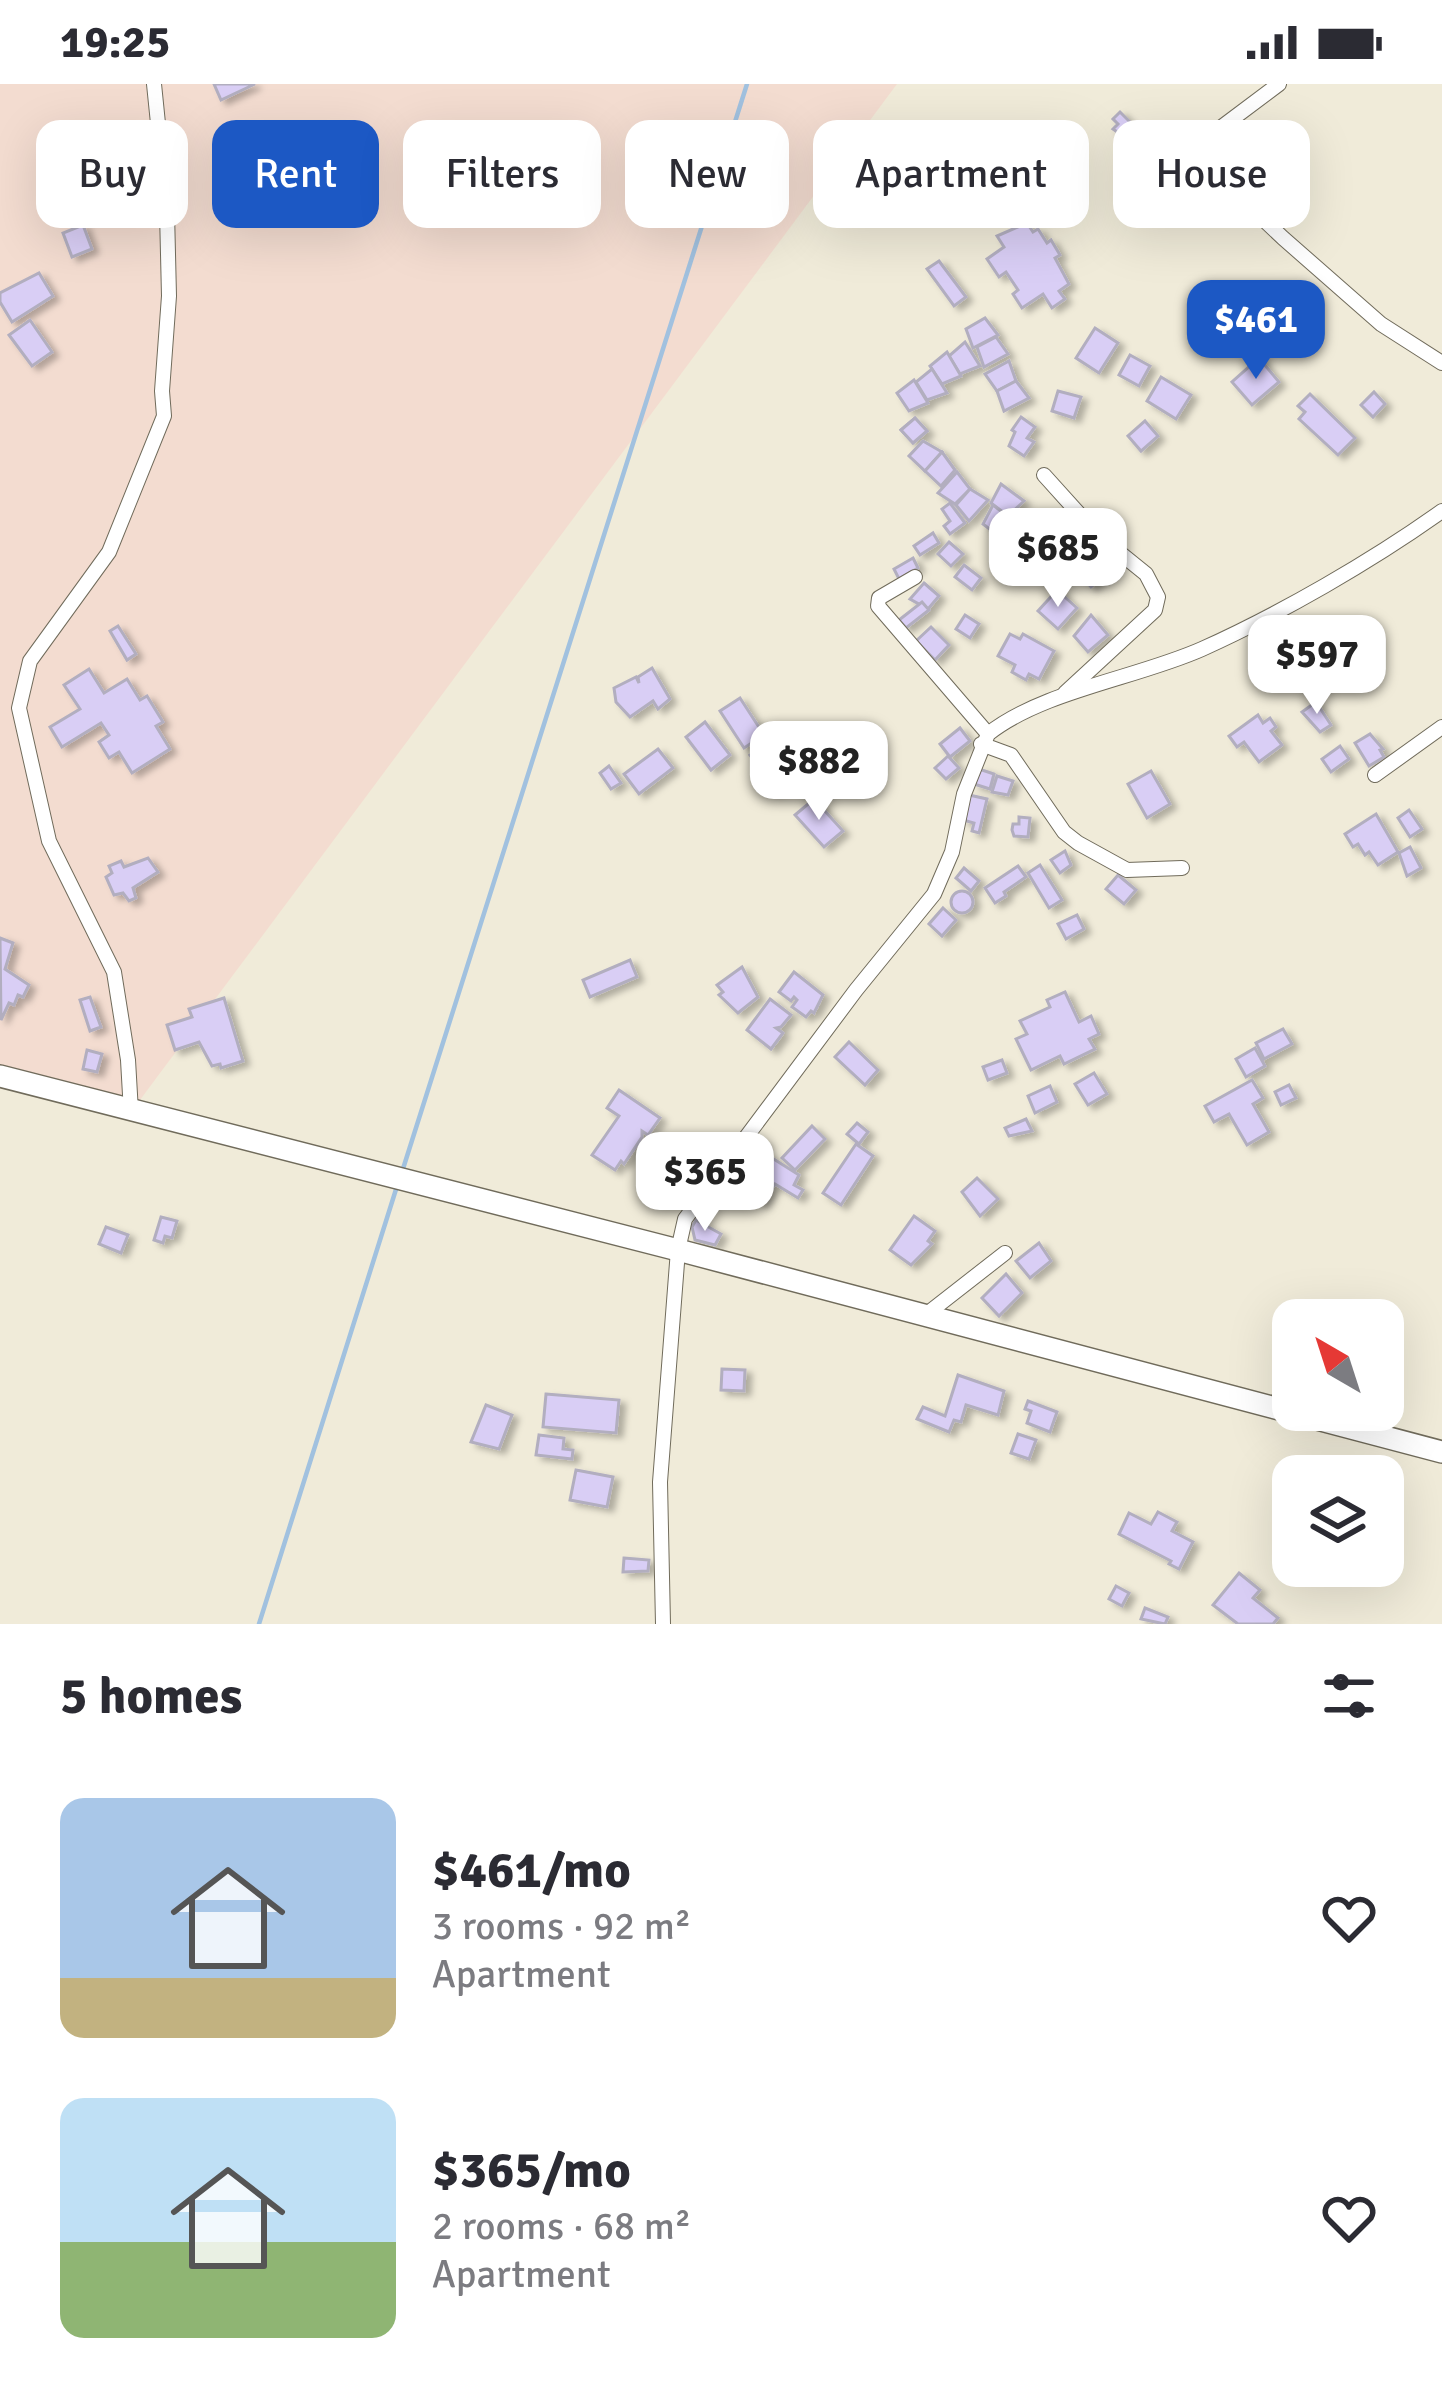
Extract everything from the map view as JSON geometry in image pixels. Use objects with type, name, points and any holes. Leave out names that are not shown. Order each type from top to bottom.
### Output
[{"type":"street","points":[[131,1112],[128,1060],[113,972],[49,841],[19,708],[30,661],[109,552],[164,416],[169,296],[154,84]]},
{"type":"street","points":[[1279,84],[1211,134],[1206,154],[1224,182],[1283,238],[1381,324],[1442,363]]},
{"type":"street","points":[[1044,475],[1099,536],[1146,574],[1158,597],[1155,610],[1062,697]]},
{"type":"street","points":[[663,1624],[660,1482],[678,1250],[685,1219],[934,894],[945,873],[964,794],[984,739],[1062,697],[1201,650],[1372,556],[1442,511]]},
{"type":"street","points":[[915,578],[879,598],[878,606],[984,739],[1012,755],[1064,832],[1127,870],[1182,868]]},
{"type":"street","points":[[1375,775],[1442,728]]},
{"type":"street","points":[[0,1076],[1442,1451]]},
{"type":"street","points":[[923,1317],[1005,1253]]},
{"type":"shaded area","points":[[0,84],[897,84],[870,120],[813,120],[813,197],[131,1112],[0,1077]]},
{"type":"building","points":[[214,84],[255,84],[221,100]]},
{"type":"building","points":[[84,228],[92,249],[72,257],[63,233]]},
{"type":"building","points":[[1030,228],[1033,232],[1038,229],[1047,243],[1051,240],[1069,284],[1059,291],[1065,299],[1052,308],[1043,294],[1022,308],[1013,294],[1018,290],[1006,272],[999,277],[987,259],[1004,247],[997,236]]},
{"type":"building","points":[[939,261],[966,297],[954,306],[927,269]]},
{"type":"building","points":[[39,273],[53,296],[12,322],[0,293]]},
{"type":"building","points":[[985,318],[998,335],[973,348],[966,329]]},
{"type":"building","points":[[30,320],[52,352],[32,366],[9,335]]},
{"type":"building","points":[[1095,328],[1118,343],[1099,373],[1076,358]]},
{"type":"building","points":[[996,337],[1008,354],[984,367],[977,347]]},
{"type":"building","points":[[965,342],[980,366],[960,374],[949,356]]},
{"type":"building","points":[[947,352],[961,376],[942,384],[930,366]]},
{"type":"building","points":[[1130,355],[1150,366],[1139,386],[1119,375]]},
{"type":"building","points":[[1259,358],[1279,382],[1252,405],[1232,382]]},
{"type":"building","points":[[1009,361],[1016,381],[997,391],[985,374]]},
{"type":"building","points":[[932,369],[947,393],[927,400],[916,382]]},
{"type":"building","points":[[1161,377],[1191,395],[1176,419],[1147,401]]},
{"type":"building","points":[[914,380],[928,403],[909,411],[897,393]]},
{"type":"building","points":[[1016,381],[1029,398],[1004,411],[997,391]]},
{"type":"building","points":[[1058,391],[1081,397],[1074,418],[1052,411]]},
{"type":"building","points":[[1374,392],[1385,404],[1373,417],[1361,405]]},
{"type":"building","points":[[1310,394],[1355,438],[1338,455],[1299,419],[1305,412],[1298,406]]},
{"type":"building","points":[[1021,417],[1035,427],[1027,438],[1034,442],[1024,456],[1009,446]]},
{"type":"building","points":[[915,418],[927,431],[913,443],[901,430]]},
{"type":"building","points":[[915,418],[927,431],[913,443],[901,430]]},
{"type":"building","points":[[1145,421],[1158,436],[1141,451],[1128,436]]},
{"type":"building","points":[[923,441],[942,452],[925,471],[909,456]]},
{"type":"building","points":[[942,452],[955,470],[941,486],[925,471]]},
{"type":"building","points":[[957,472],[970,489],[955,504],[938,493]]},
{"type":"building","points":[[1001,484],[1024,501],[1008,516],[991,503]]},
{"type":"building","points":[[970,489],[988,500],[969,521],[956,505]]},
{"type":"building","points":[[950,503],[965,523],[950,534],[944,526],[950,521],[942,509]]},
{"type":"building","points":[[993,505],[1015,522],[1000,537],[983,524]]},
{"type":"building","points":[[933,533],[939,543],[920,555],[914,546]]},
{"type":"building","points":[[949,542],[963,554],[951,566],[938,554]]},
{"type":"building","points":[[1095,548],[1113,568],[1091,587],[1073,567]]},
{"type":"building","points":[[913,558],[918,568],[899,579],[894,569]]},
{"type":"building","points":[[964,565],[981,578],[972,590],[955,577]]},
{"type":"building","points":[[924,583],[939,596],[928,609],[910,599]]},
{"type":"building","points":[[1057,590],[1077,608],[1058,629],[1038,611]]},
{"type":"building","points":[[922,602],[929,610],[906,628],[899,620]]},
{"type":"building","points":[[965,615],[979,624],[970,638],[956,629]]},
{"type":"building","points":[[1091,615],[1108,635],[1088,652],[1074,636]]},
{"type":"building","points":[[118,626],[136,654],[127,660],[110,631]]},
{"type":"building","points":[[931,627],[949,645],[935,660],[916,641]]},
{"type":"building","points":[[1010,634],[1020,639],[1023,634],[1054,651],[1039,679],[1029,674],[1026,680],[1012,672],[1015,665],[998,656]]},
{"type":"building","points":[[652,668],[670,699],[658,709],[653,701],[630,717],[616,702],[614,688],[636,677],[639,683],[638,677]]},
{"type":"building","points":[[89,669],[104,693],[127,679],[140,700],[147,696],[163,722],[156,726],[170,749],[132,773],[119,752],[109,758],[99,742],[109,735],[101,723],[62,747],[50,727],[80,709],[64,685]]},
{"type":"building","points":[[740,698],[764,735],[744,748],[720,711]]},
{"type":"building","points":[[1316,702],[1331,725],[1320,732],[1302,712]]},
{"type":"building","points":[[1258,715],[1263,723],[1270,718],[1276,727],[1271,731],[1282,745],[1259,762],[1244,742],[1237,747],[1229,736]]},
{"type":"building","points":[[705,722],[730,755],[711,770],[686,737]]},
{"type":"building","points":[[960,728],[970,741],[950,757],[940,744]]},
{"type":"building","points":[[1370,734],[1384,757],[1369,766],[1355,743]]},
{"type":"building","points":[[769,741],[794,777],[775,791],[750,755]]},
{"type":"building","points":[[1340,746],[1349,759],[1331,772],[1322,759]]},
{"type":"building","points":[[658,749],[673,768],[639,794],[624,774]]},
{"type":"building","points":[[948,756],[959,768],[946,779],[935,768]]},
{"type":"building","points":[[609,766],[621,783],[611,789],[600,773]]},
{"type":"building","points":[[979,769],[994,774],[990,789],[974,784]]},
{"type":"building","points":[[1151,771],[1170,804],[1147,818],[1128,784]]},
{"type":"building","points":[[997,776],[1013,781],[1008,795],[992,792]]},
{"type":"building","points":[[969,795],[987,799],[979,833],[972,831],[974,823],[963,820]]},
{"type":"building","points":[[814,799],[843,831],[824,847],[795,815]]},
{"type":"building","points":[[1409,810],[1422,829],[1410,837],[1398,818]]},
{"type":"building","points":[[1376,814],[1398,852],[1378,865],[1358,844],[1353,847],[1345,834]]},
{"type":"building","points":[[1019,817],[1030,818],[1028,837],[1014,836],[1013,824],[1019,824]]},
{"type":"building","points":[[1410,847],[1421,868],[1407,876],[1399,853]]},
{"type":"building","points":[[1065,851],[1071,865],[1060,873],[1051,860]]},
{"type":"building","points":[[148,858],[158,872],[133,888],[136,898],[129,901],[123,893],[114,895],[106,877],[112,873],[109,866],[121,861],[124,867]]},
{"type":"building","points":[[1040,865],[1062,900],[1049,908],[1028,873]]},
{"type":"building","points":[[1018,866],[1026,877],[995,903],[985,888]]},
{"type":"building","points":[[964,868],[979,881],[971,891],[956,878]]},
{"type":"building","points":[[1118,875],[1136,890],[1124,904],[1106,889]]},
{"type":"building","points":[[962,891],[973,902],[962,913],[951,902]]},
{"type":"building","points":[[943,908],[956,920],[942,936],[929,924]]},
{"type":"building","points":[[1077,915],[1084,929],[1066,939],[1058,924]]},
{"type":"building","points":[[0,938],[13,943],[5,969],[29,985],[23,997],[18,995],[14,1005],[9,1003],[1,1020]]},
{"type":"building","points":[[630,960],[637,977],[590,997],[583,980]]},
{"type":"building","points":[[742,967],[758,997],[738,1013],[719,995],[723,992],[717,985]]},
{"type":"building","points":[[794,972],[823,995],[814,1013],[806,1017],[792,1007],[794,997],[791,1001],[779,992]]},
{"type":"building","points":[[1065,992],[1079,1022],[1091,1016],[1099,1034],[1089,1039],[1095,1049],[1064,1064],[1060,1056],[1031,1070],[1016,1039],[1027,1034],[1020,1021],[1050,1007],[1047,1000]]},
{"type":"building","points":[[90,997],[101,1027],[90,1031],[80,1000]]},
{"type":"building","points":[[224,998],[243,1061],[212,1066],[199,1042],[175,1050],[167,1025],[192,1017],[189,1009]]},
{"type":"building","points":[[770,999],[791,1015],[776,1028],[783,1033],[771,1049],[747,1030]]},
{"type":"building","points":[[1283,1029],[1292,1044],[1264,1059],[1256,1043]]},
{"type":"building","points":[[849,1042],[878,1070],[865,1085],[835,1057]]},
{"type":"building","points":[[1255,1048],[1265,1066],[1246,1077],[1236,1059]]},
{"type":"building","points":[[87,1050],[102,1054],[97,1072],[83,1069]]},
{"type":"building","points":[[1002,1060],[1007,1073],[988,1080],[983,1067]]},
{"type":"building","points":[[1094,1073],[1107,1094],[1088,1105],[1075,1084]]},
{"type":"building","points":[[1252,1080],[1263,1098],[1253,1104],[1269,1132],[1247,1145],[1229,1114],[1214,1122],[1205,1106]]},
{"type":"building","points":[[1289,1085],[1296,1098],[1281,1105],[1275,1092]]},
{"type":"building","points":[[1050,1086],[1057,1102],[1035,1113],[1028,1096]]},
{"type":"building","points":[[619,1090],[660,1118],[648,1135],[642,1131],[624,1164],[621,1161],[615,1170],[592,1155],[619,1116],[607,1108]]},
{"type":"building","points":[[1026,1119],[1032,1131],[1009,1136],[1005,1128]]},
{"type":"building","points":[[857,1123],[868,1132],[859,1144],[847,1134]]},
{"type":"building","points":[[812,1126],[825,1139],[795,1170],[782,1158]]},
{"type":"building","points":[[759,1141],[765,1144],[761,1151],[799,1175],[794,1185],[803,1190],[798,1198],[775,1184],[762,1204],[756,1200],[760,1194],[732,1179]]},
{"type":"building","points":[[856,1144],[873,1156],[841,1205],[823,1193]]},
{"type":"building","points":[[977,1178],[998,1199],[980,1216],[962,1192]]},
{"type":"building","points":[[914,1216],[935,1231],[928,1241],[932,1244],[911,1265],[890,1250]]},
{"type":"building","points":[[161,1217],[177,1221],[172,1238],[165,1236],[163,1243],[154,1240]]},
{"type":"building","points":[[696,1220],[721,1234],[715,1245],[695,1240],[692,1227]]},
{"type":"building","points":[[106,1227],[128,1235],[121,1253],[99,1244]]},
{"type":"building","points":[[1039,1243],[1051,1261],[1030,1278],[1016,1261]]},
{"type":"building","points":[[1006,1274],[1022,1293],[999,1316],[982,1298]]},
{"type":"building","points":[[722,1369],[745,1370],[744,1391],[721,1390]]},
{"type":"building","points":[[958,1375],[1004,1391],[998,1415],[966,1405],[961,1422],[954,1420],[949,1432],[917,1419],[923,1407],[945,1416]]},
{"type":"building","points":[[546,1394],[619,1400],[616,1433],[543,1427]]},
{"type":"building","points":[[1028,1401],[1057,1412],[1050,1432],[1027,1423]]},
{"type":"building","points":[[486,1405],[512,1415],[499,1449],[471,1442]]},
{"type":"building","points":[[1018,1434],[1036,1440],[1029,1459],[1011,1453]]},
{"type":"building","points":[[539,1435],[564,1438],[563,1449],[573,1450],[572,1459],[536,1455]]},
{"type":"building","points":[[576,1470],[613,1477],[607,1507],[570,1500]]},
{"type":"building","points":[[1158,1512],[1177,1522],[1172,1531],[1193,1542],[1179,1569],[1119,1534],[1129,1513],[1151,1524]]},
{"type":"building","points":[[624,1558],[649,1560],[648,1571],[623,1572]]},
{"type":"building","points":[[1239,1573],[1260,1590],[1253,1598],[1278,1618],[1273,1624],[1238,1624],[1213,1605]]},
{"type":"building","points":[[1116,1586],[1129,1593],[1122,1606],[1109,1599]]},
{"type":"building","points":[[1145,1608],[1168,1617],[1165,1624],[1141,1619]]},
{"type":"waterway","points":[[402,1172],[747,84]]},
{"type":"waterway","points":[[259,1624],[398,1183]]}]
